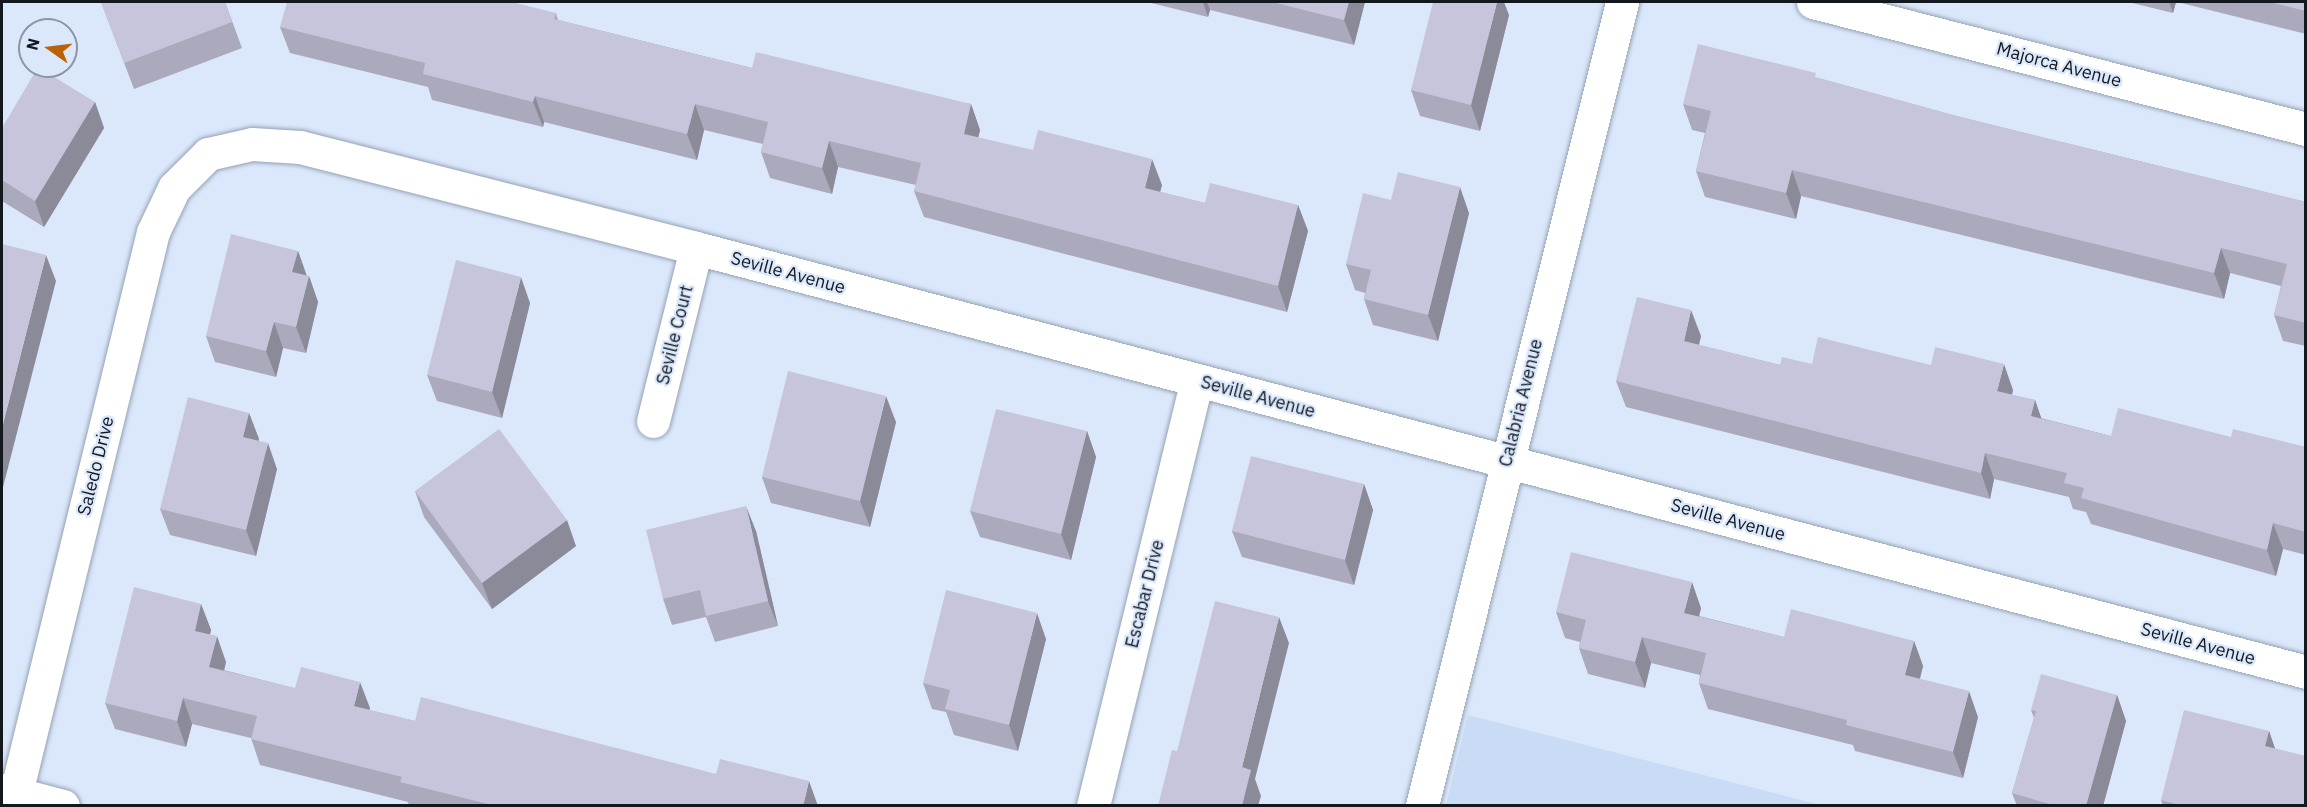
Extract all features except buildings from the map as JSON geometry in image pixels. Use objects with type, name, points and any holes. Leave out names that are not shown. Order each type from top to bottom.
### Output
[{"type":"street","name":"Calabria Avenue","points":[[1422,806],[1622,2]]},
{"type":"street","name":"Majorca Avenue","points":[[1813,2],[2306,129]]},
{"type":"street","name":"Seville Avenue","points":[[208,154],[252,144],[300,147],[696,248],[1196,382],[2306,672]]},
{"type":"street","name":"Saledo Drive","points":[[9,791],[153,232],[174,188],[208,154]]},
{"type":"street","name":"Seville Court","points":[[653,421],[696,248]]},
{"type":"street","name":"Escabar Drive","points":[[1093,806],[1196,382]]},
{"type":"street","points":[[9,791],[63,806]]},
{"type":"shaded area","points":[[1468,715],[1821,805],[1446,805]]}]
